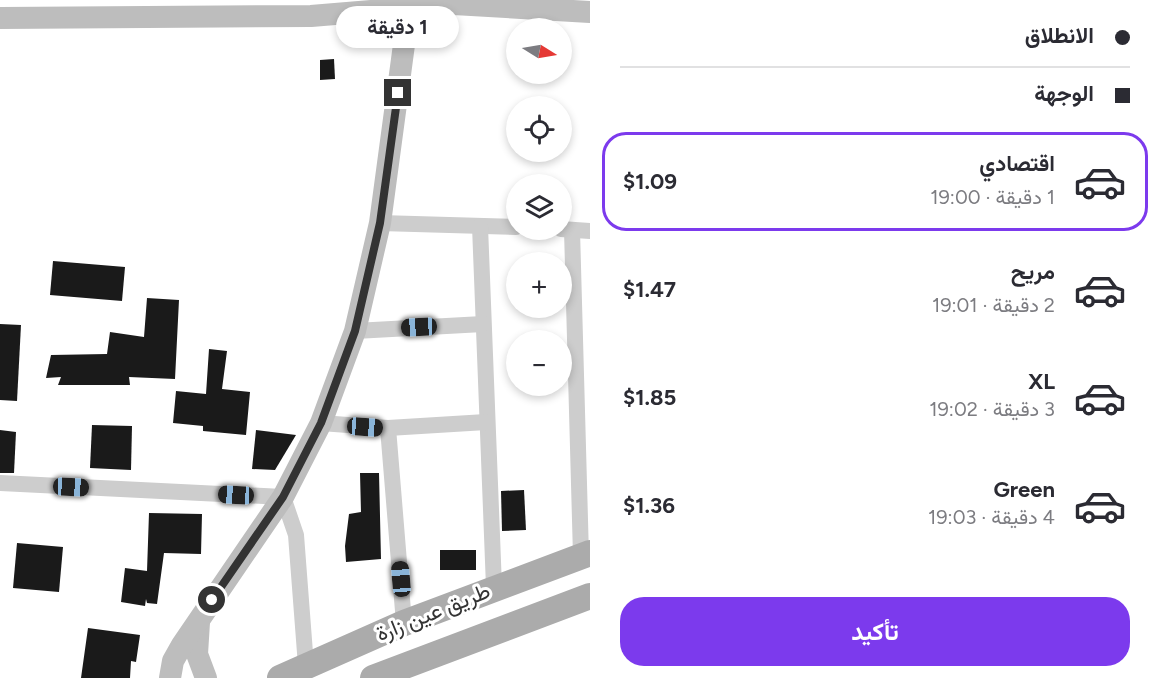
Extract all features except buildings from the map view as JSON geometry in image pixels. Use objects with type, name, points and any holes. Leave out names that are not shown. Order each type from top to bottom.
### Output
[{"type":"main road","name":"طريق عين زارة","points":[[280,678],[404,622],[585,555]]},
{"type":"main road","name":"طريق عين زارة","points":[[375,678],[590,596]]},
{"type":"street","points":[[0,18],[311,16],[391,10],[410,3],[509,5],[590,12]]},
{"type":"street","points":[[170,678],[173,661],[283,497],[321,423],[355,331],[380,223],[410,3]]},
{"type":"street","points":[[380,223],[506,227]]},
{"type":"street","points":[[480,226],[494,587]]},
{"type":"street","points":[[572,230],[590,231]]},
{"type":"street","points":[[567,240],[585,555]]},
{"type":"street","points":[[355,331],[483,324]]},
{"type":"street","points":[[321,423],[388,428],[486,422]]},
{"type":"street","points":[[388,428],[404,622]]},
{"type":"street","points":[[0,483],[283,497]]},
{"type":"street","points":[[283,497],[296,535],[306,666]]},
{"type":"street","points":[[200,618],[197,654],[206,678]]},
{"type":"route","points":[[212,600],[283,497],[321,423],[355,331],[380,223],[398,93]]}]
